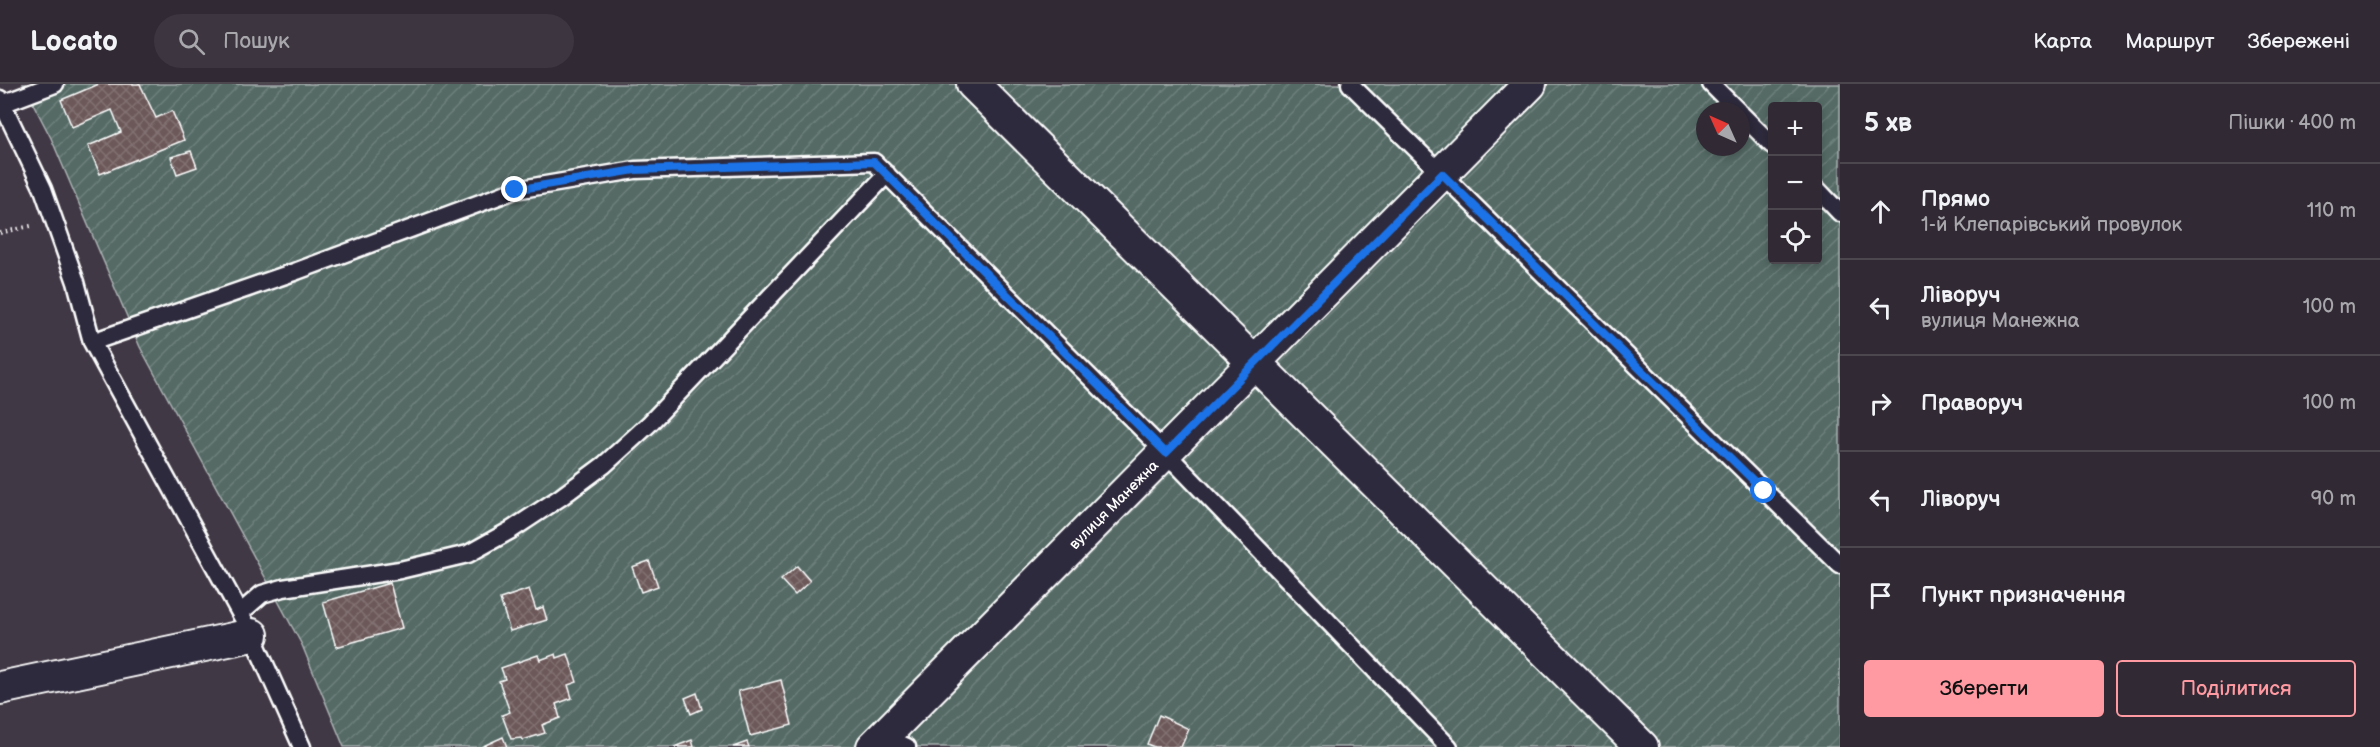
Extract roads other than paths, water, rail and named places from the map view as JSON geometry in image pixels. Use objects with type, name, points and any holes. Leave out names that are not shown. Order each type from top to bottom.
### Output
[{"type":"street","points":[[973,84],[1642,747]]},
{"type":"street","name":"вулиця Манежна","points":[[888,744],[1166,453],[1530,84]]},
{"type":"street","points":[[0,688],[246,624]]},
{"type":"lane","points":[[56,84],[1,101],[43,189],[76,282],[92,342],[246,624],[302,747]]},
{"type":"lane","points":[[1350,84],[1840,565]]},
{"type":"lane","points":[[1711,84],[1730,102]]},
{"type":"lane","points":[[1750,122],[1768,140]]},
{"type":"lane","points":[[92,342],[515,190],[635,170],[874,162],[1166,453],[1449,747]]},
{"type":"lane","points":[[246,624],[262,594],[400,570],[468,554],[511,530],[561,497],[604,465],[649,424],[887,174]]},
{"type":"lane","points":[[1822,194],[1840,213]]}]
